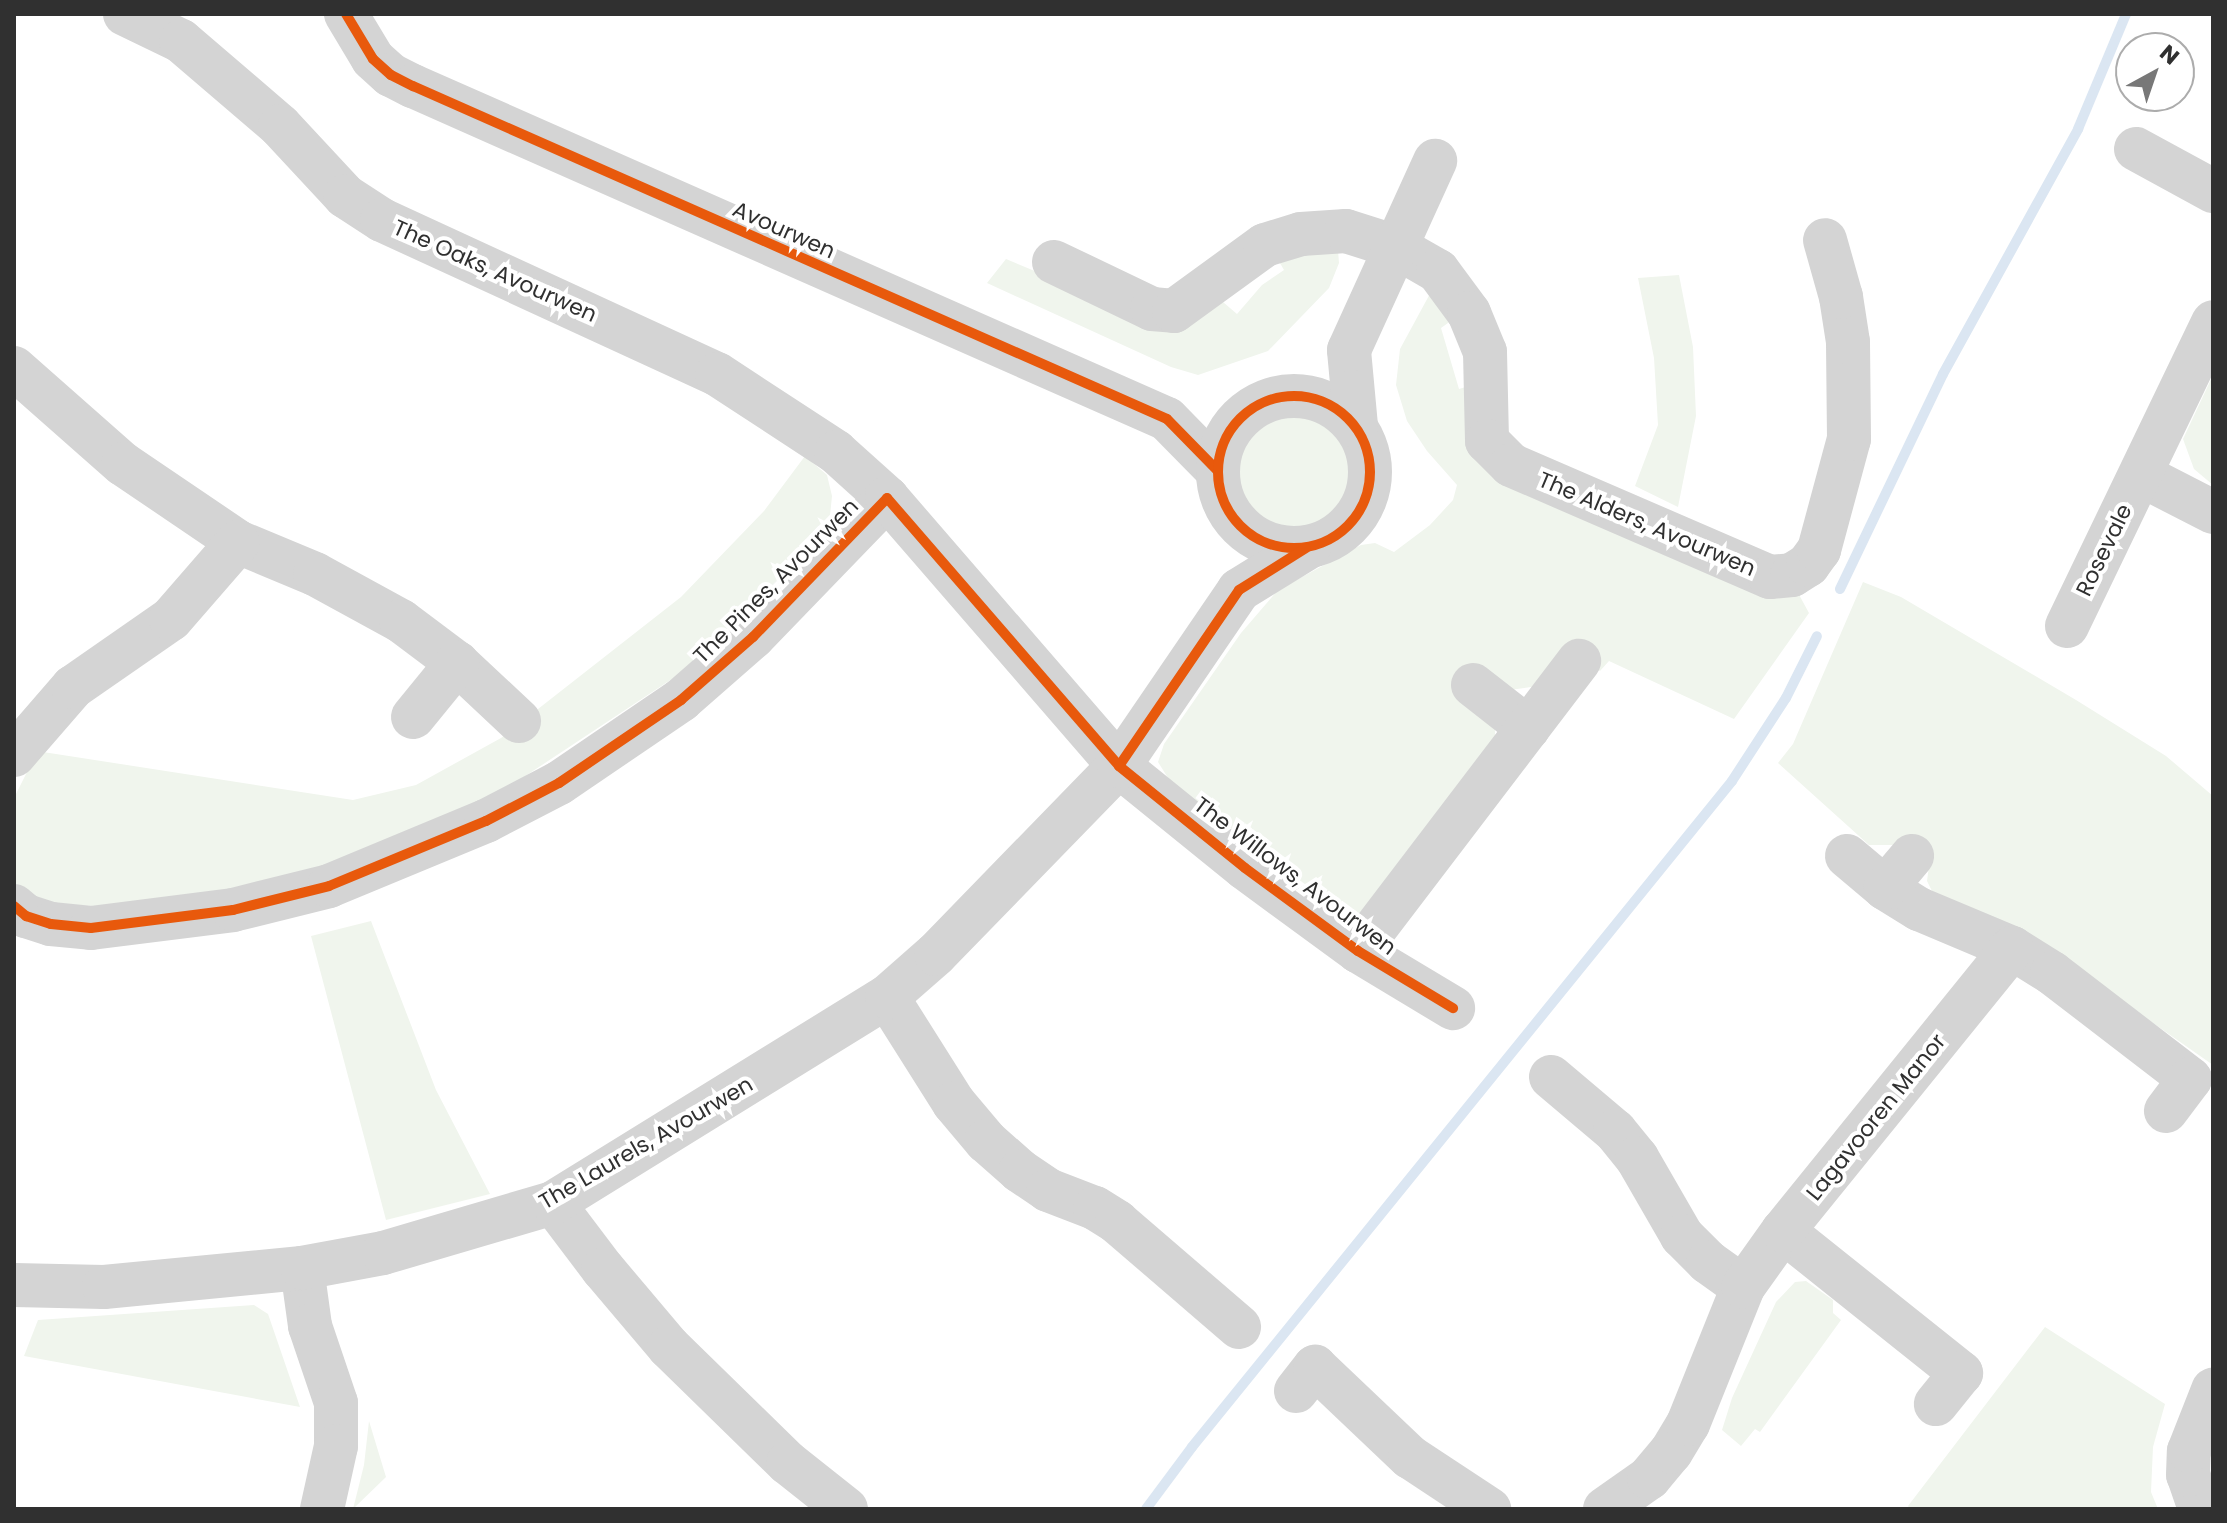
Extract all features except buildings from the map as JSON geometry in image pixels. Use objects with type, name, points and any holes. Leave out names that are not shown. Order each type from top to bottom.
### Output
[{"type":"street","name":"The Oaks, Avourwen","points":[[125,14],[181,41],[280,126],[314,166],[357,204],[382,220],[717,374],[836,452],[887,498]]},
{"type":"street","name":"Avourwen","points":[[346,14],[373,59],[391,75],[413,86],[1167,419],[1217,470],[1219,490],[1239,525],[1271,545],[1309,547]]},
{"type":"street","points":[[2136,149],[2213,191]]},
{"type":"street","points":[[1288,395],[1349,350],[1435,161]]},
{"type":"street","name":"The Alders, Avourwen","points":[[1054,262],[1152,309],[1174,311],[1265,245],[1301,234],[1346,231],[1396,247],[1438,271],[1469,313],[1485,352],[1487,441],[1511,465],[1770,577],[1792,575],[1808,565],[1819,550],[1849,439],[1848,342],[1841,297],[1825,240]]},
{"type":"street","name":"Rosevale","points":[[2067,626],[2213,322]]},
{"type":"street","points":[[1119,766],[1239,590],[1338,533],[1361,509],[1368,489],[1370,467],[1366,446],[1356,426],[1349,350]]},
{"type":"street","points":[[14,368],[123,464],[238,542],[315,574],[401,621],[457,663],[519,721]]},
{"type":"street","name":"Avourwen","points":[[1167,419],[1240,417],[1254,405],[1288,395]]},
{"type":"street","points":[[1288,395],[1326,402],[1356,426]]},
{"type":"street","points":[[1217,470],[1228,432],[1240,417]]},
{"type":"street","points":[[2141,475],[2213,512]]},
{"type":"street","name":"The Pines, Avourwen","points":[[14,906],[26,916],[51,924],[91,928],[233,910],[329,886],[460,833],[550,788],[681,700],[753,637],[887,498],[1119,766]]},
{"type":"street","name":"Avourwen","points":[[1239,525],[1239,590]]},
{"type":"street","points":[[14,755],[73,687],[171,619],[238,542]]},
{"type":"street","name":"The Willows, Avourwen","points":[[1358,951],[1579,661]]},
{"type":"street","points":[[413,717],[457,663]]},
{"type":"street","points":[[1473,685],[1528,728]]},
{"type":"street","name":"The Willows, Avourwen","points":[[1119,766],[1245,868],[1358,951],[1453,1008]]},
{"type":"street","name":"The Laurels, Avourwen","points":[[16,1289],[117,1286],[302,1268],[383,1253],[553,1203],[887,997],[936,954],[1119,766]]},
{"type":"street","points":[[1847,856],[1899,872],[1919,909],[2012,948],[2052,973],[2190,1079],[2166,1111]]},
{"type":"street","name":"Lagavooren Manor","points":[[1605,1509],[1649,1478],[1677,1442],[1693,1412],[1743,1287],[1783,1231],[2012,948]]},
{"type":"street","points":[[887,997],[954,1103],[986,1141],[1020,1171],[1048,1190],[1095,1208],[1117,1222],[1239,1327]]},
{"type":"street","points":[[1551,1077],[1615,1131],[1637,1158],[1682,1236],[1708,1262],[1743,1287]]},
{"type":"street","points":[[553,1203],[603,1269],[669,1347],[788,1463],[846,1509]]},
{"type":"street","points":[[1783,1231],[1961,1373],[1936,1404]]},
{"type":"street","points":[[302,1268],[310,1326],[336,1403],[336,1446],[322,1509]]},
{"type":"street","points":[[1296,1391],[1315,1367],[1410,1457],[1489,1509]]},
{"type":"street","points":[[2200,1509],[2188,1475],[2189,1451],[2213,1390]]},
{"type":"shaded area","points":[[1338,250],[1339,263],[1329,288],[1268,351],[1198,375],[1171,367],[987,283],[1006,259],[1162,324],[1223,302],[1237,314],[1262,285],[1284,270],[1277,258]]},
{"type":"shaded area","points":[[1679,275],[1693,347],[1696,416],[1678,507],[1635,486],[1658,425],[1654,358],[1638,278]]},
{"type":"shaded area","points":[[1432,290],[1455,318],[1441,328],[1459,389],[1469,386],[1488,466],[1797,591],[1809,613],[1734,719],[1609,661],[1600,671],[1569,649],[1538,686],[1510,690],[1495,730],[1495,748],[1357,919],[1332,917],[1173,786],[1158,762],[1164,744],[1241,633],[1278,590],[1361,545],[1375,543],[1394,552],[1430,525],[1453,500],[1457,485],[1427,451],[1407,421],[1396,385],[1400,349]]},
{"type":"shaded area","points":[[2213,375],[2213,485],[2194,469],[2183,439]]},
{"type":"shaded area","points":[[1295,411],[1318,415],[1337,428],[1350,447],[1354,470],[1350,493],[1337,512],[1318,525],[1295,529],[1272,525],[1253,512],[1240,493],[1236,470],[1240,447],[1253,428],[1272,415]]},
{"type":"shaded area","points":[[805,456],[827,475],[832,496],[830,516],[821,534],[736,623],[678,675],[486,802],[311,875],[142,907],[52,905],[27,895],[14,882],[14,798],[29,768],[43,752],[353,800],[416,785],[501,738],[681,597],[764,511]]},
{"type":"shaded area","points":[[1863,582],[1901,597],[2076,700],[2166,756],[2213,796],[2213,1065],[2153,1023],[1934,895],[1927,881],[1931,851],[1897,845],[1869,845],[1778,763],[1793,744]]},
{"type":"shaded area","points":[[371,921],[436,1090],[490,1194],[386,1220],[311,936]]},
{"type":"shaded area","points":[[1806,1281],[1833,1300],[1833,1313],[1841,1320],[1760,1432],[1755,1429],[1741,1446],[1722,1430],[1732,1398],[1776,1302],[1795,1282]]},
{"type":"shaded area","points":[[254,1305],[268,1314],[300,1407],[24,1356],[38,1320]]},
{"type":"shaded area","points":[[2045,1327],[2165,1404],[2153,1447],[2151,1492],[2158,1509],[1910,1509],[1908,1506]]},
{"type":"shaded area","points":[[369,1421],[386,1477],[353,1509],[364,1465]]},
{"type":"waterway","points":[[1840,589],[1943,374],[2078,129],[2126,14]]},
{"type":"waterway","points":[[1146,1509],[1192,1447],[1732,781],[1786,698],[1817,636]]},
{"type":"cycle path","points":[[346,14],[373,59],[391,75],[1167,419],[1217,470]]},
{"type":"cycle path","points":[[1294,396],[1323,401],[1348,418],[1365,443],[1370,472],[1365,501],[1348,526],[1323,543],[1294,548],[1265,543],[1240,526],[1223,501],[1218,472],[1223,443],[1240,418],[1265,401],[1294,396]]},
{"type":"cycle path","points":[[14,906],[26,916],[51,924],[91,928],[233,910],[329,886],[486,821],[559,783],[681,700],[753,637],[887,498],[1119,766],[1245,868],[1358,951],[1453,1008]]},
{"type":"cycle path","points":[[1119,766],[1239,590],[1306,548]]}]
